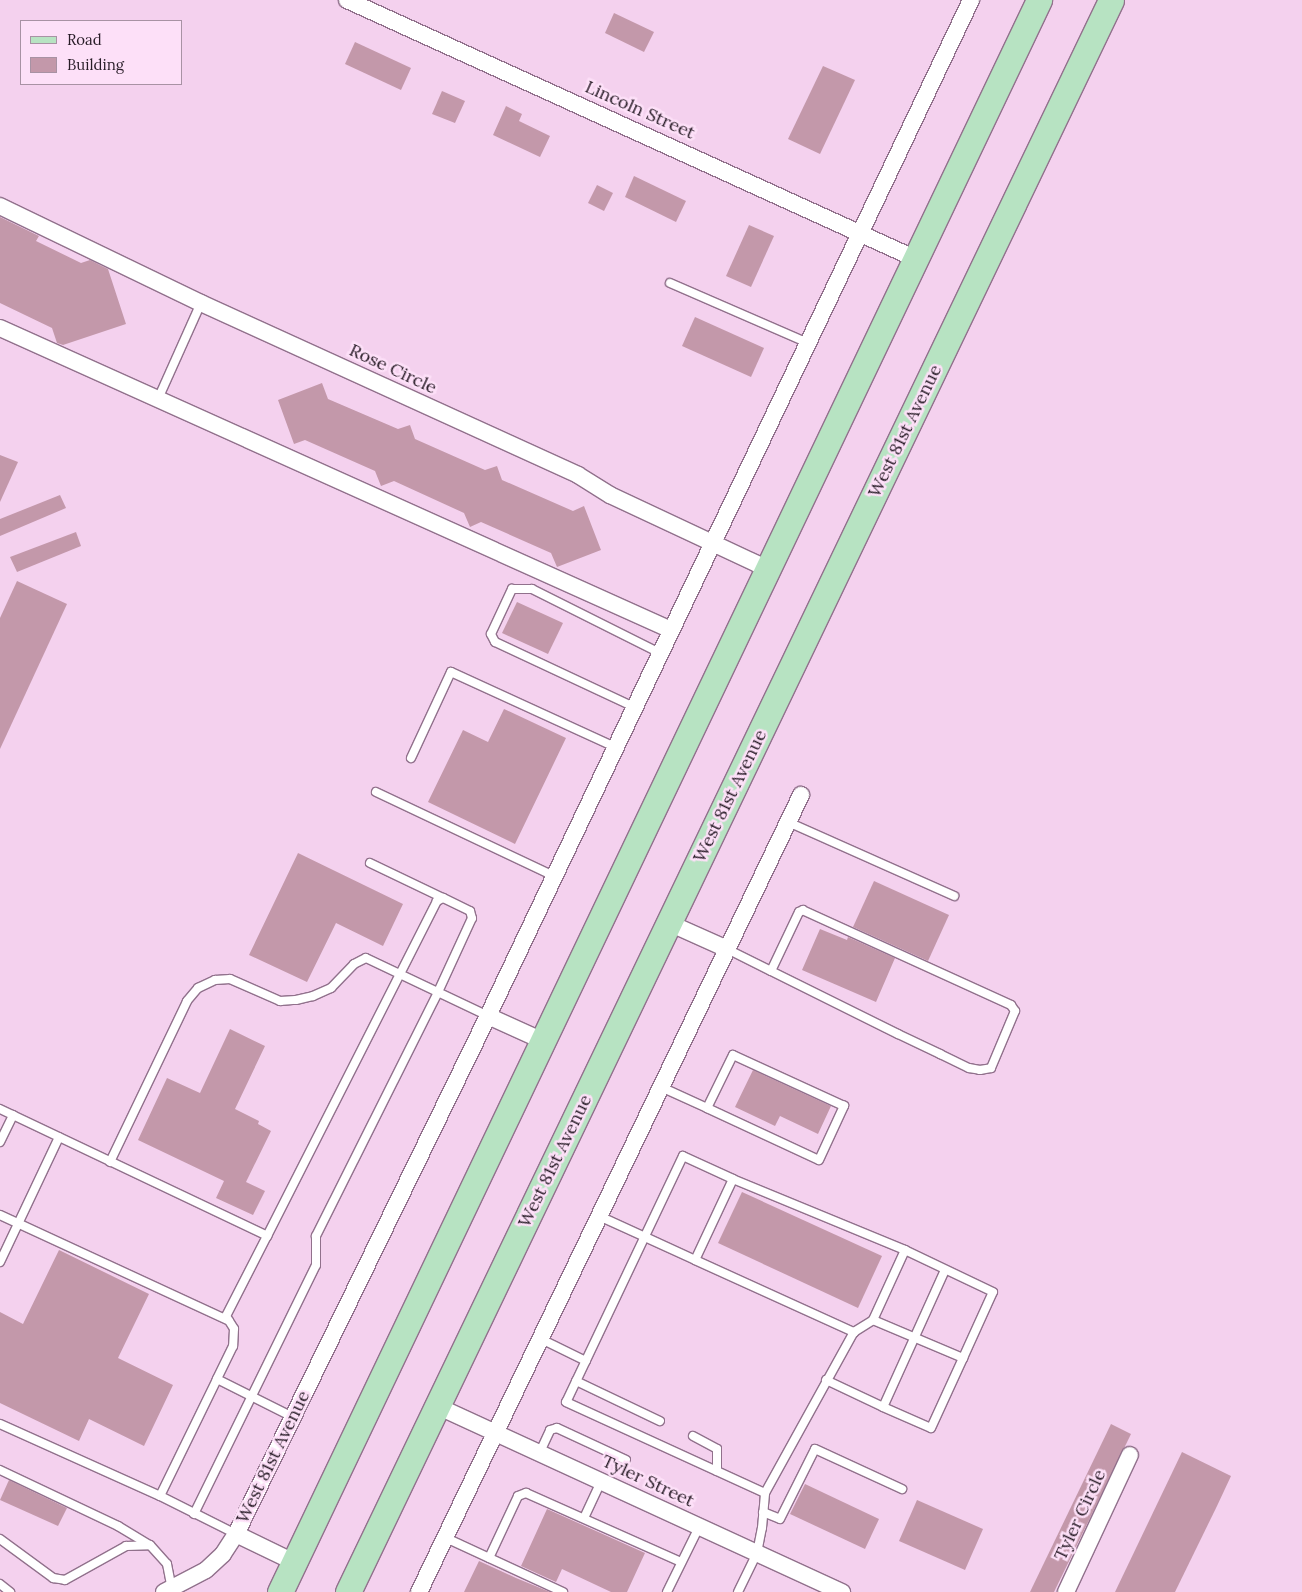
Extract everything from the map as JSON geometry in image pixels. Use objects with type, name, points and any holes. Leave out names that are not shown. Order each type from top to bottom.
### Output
[{"type":"main road","points":[[280,1592],[1039,0]]},
{"type":"main road","name":"West 81st Avenue","points":[[348,1592],[1112,0]]},
{"type":"street","name":"Lincoln Street","points":[[347,0],[916,259]]},
{"type":"street","name":"West 81st Avenue","points":[[168,1590],[206,1570],[224,1554],[236,1534],[488,1016],[971,0]]},
{"type":"street","name":"Rose Circle","points":[[0,206],[201,303],[578,475],[610,495],[768,569]]},
{"type":"street","points":[[0,328],[671,630]]},
{"type":"street","points":[[419,1592],[801,795]]},
{"type":"street","points":[[669,923],[727,949]]},
{"type":"street","points":[[488,1016],[543,1041]]},
{"type":"street","name":"Tyler Street","points":[[437,1406],[842,1592]]},
{"type":"street","name":"Tyler Circle","points":[[1066,1592],[1130,1455]]},
{"type":"street","name":"West 81st Avenue","points":[[236,1534],[294,1562]]},
{"type":"lane","points":[[670,283],[808,343]]},
{"type":"lane","points":[[158,399],[201,303]]},
{"type":"lane","points":[[634,707],[495,642],[491,634],[512,589],[532,589],[660,653]]},
{"type":"lane","points":[[411,758],[451,672],[615,747]]},
{"type":"lane","points":[[376,792],[554,876]]},
{"type":"lane","points":[[788,822],[954,896]]},
{"type":"lane","points":[[194,1514],[316,1265],[316,1236],[438,992],[472,918],[470,911],[370,863]]},
{"type":"lane","points":[[160,1496],[232,1346],[234,1329],[226,1316],[437,901],[443,898]]},
{"type":"lane","points":[[727,949],[771,971],[969,1068],[980,1070],[992,1068],[1015,1011],[1011,1005],[803,910],[799,912],[771,971]]},
{"type":"lane","points":[[110,1162],[187,1000],[198,988],[215,980],[230,978],[280,1001],[296,1000],[313,996],[331,988],[354,964],[366,958],[488,1016]]},
{"type":"lane","points":[[661,1087],[818,1160],[844,1106],[733,1055],[707,1108]]},
{"type":"lane","points":[[0,1109],[267,1236]]},
{"type":"lane","points":[[0,1142],[13,1115]]},
{"type":"lane","points":[[0,1262],[59,1137]]},
{"type":"lane","points":[[765,1493],[566,1402],[683,1156],[733,1179],[905,1250],[993,1292],[932,1428],[826,1380]]},
{"type":"lane","points":[[695,1260],[733,1179]]},
{"type":"lane","points":[[0,1215],[229,1321]]},
{"type":"lane","points":[[599,1216],[854,1332]]},
{"type":"lane","points":[[738,1592],[757,1553],[765,1493],[854,1332],[873,1320],[905,1250]]},
{"type":"lane","points":[[884,1407],[945,1270]]},
{"type":"lane","points":[[873,1320],[963,1358]]},
{"type":"lane","points":[[541,1339],[586,1361]]},
{"type":"lane","points":[[217,1379],[293,1417]]},
{"type":"lane","points":[[576,1382],[660,1421]]},
{"type":"lane","points":[[0,1424],[160,1496],[236,1534]]},
{"type":"lane","points":[[539,1454],[550,1430],[557,1428],[626,1460]]},
{"type":"lane","points":[[693,1436],[717,1449],[717,1471]]},
{"type":"lane","points":[[763,1512],[780,1519],[815,1448],[902,1489]]},
{"type":"lane","points":[[0,1470],[118,1526],[150,1545],[167,1564],[168,1590]]},
{"type":"lane","points":[[584,1518],[600,1482]]},
{"type":"lane","points":[[489,1558],[518,1496],[526,1492],[681,1562]]},
{"type":"lane","points":[[667,1592],[699,1527]]},
{"type":"lane","points":[[446,1538],[563,1592]]},
{"type":"lane","points":[[0,1539],[53,1578],[65,1580],[126,1546],[150,1545]]},
{"type":"lane","points":[[0,1584],[8,1591]]},
{"type":"building","points":[[614,13],[654,32],[644,52],[605,33]]},
{"type":"building","points":[[355,42],[411,68],[401,90],[345,64]]},
{"type":"building","points":[[823,66],[855,80],[820,154],[788,139]]},
{"type":"building","points":[[442,91],[465,101],[455,123],[432,114]]},
{"type":"building","points":[[506,106],[522,114],[519,121],[550,136],[540,157],[493,135]]},
{"type":"building","points":[[634,176],[686,201],[676,222],[625,197]]},
{"type":"building","points":[[597,185],[613,193],[604,211],[588,203]]},
{"type":"building","points":[[0,217],[39,236],[36,241],[81,263],[90,260],[108,269],[126,324],[63,345],[57,343],[52,328],[0,303]]},
{"type":"building","points":[[749,225],[774,236],[751,287],[726,276]]},
{"type":"building","points":[[695,317],[764,348],[751,377],[682,346]]},
{"type":"building","points":[[322,383],[328,399],[398,429],[410,425],[415,439],[485,470],[497,466],[502,480],[573,511],[584,506],[601,550],[557,567],[551,553],[481,522],[470,527],[464,513],[394,481],[381,486],[375,471],[305,440],[294,444],[278,400]]},
{"type":"building","points":[[0,455],[18,462],[0,502]]},
{"type":"building","points":[[60,495],[66,508],[0,536],[0,519]]},
{"type":"building","points":[[76,532],[81,546],[17,572],[10,557]]},
{"type":"building","points":[[17,581],[67,604],[0,749],[0,618]]},
{"type":"building","points":[[517,602],[563,623],[548,654],[502,633]]},
{"type":"building","points":[[504,709],[566,738],[515,844],[428,802],[463,730],[488,742]]},
{"type":"building","points":[[298,853],[403,904],[383,946],[336,923],[307,982],[249,955]]},
{"type":"building","points":[[874,881],[949,915],[928,961],[853,927]]},
{"type":"building","points":[[820,929],[847,940],[848,937],[895,958],[876,1002],[802,970]]},
{"type":"building","points":[[230,1029],[265,1046],[235,1109],[259,1121],[258,1124],[271,1131],[246,1182],[265,1191],[253,1215],[216,1198],[224,1181],[138,1140],[167,1078],[200,1093]]},
{"type":"building","points":[[753,1070],[831,1106],[818,1134],[780,1116],[775,1126],[735,1107]]},
{"type":"building","points":[[742,1192],[882,1256],[858,1308],[718,1243]]},
{"type":"building","points":[[59,1250],[149,1294],[118,1358],[173,1385],[144,1446],[89,1419],[79,1441],[0,1403],[0,1312],[23,1324]]},
{"type":"building","points":[[1111,1424],[1131,1434],[1054,1592],[1030,1592]]},
{"type":"building","points":[[1182,1452],[1231,1476],[1217,1506],[1175,1592],[1115,1592]]},
{"type":"building","points":[[9,1480],[67,1508],[58,1526],[0,1500]]},
{"type":"building","points":[[805,1484],[879,1519],[865,1549],[790,1514]]},
{"type":"building","points":[[917,1500],[983,1529],[965,1570],[899,1541]]},
{"type":"building","points":[[547,1509],[645,1553],[627,1592],[611,1592],[562,1569],[556,1582],[521,1566]]},
{"type":"building","points":[[479,1561],[516,1578],[550,1592],[464,1592]]}]
